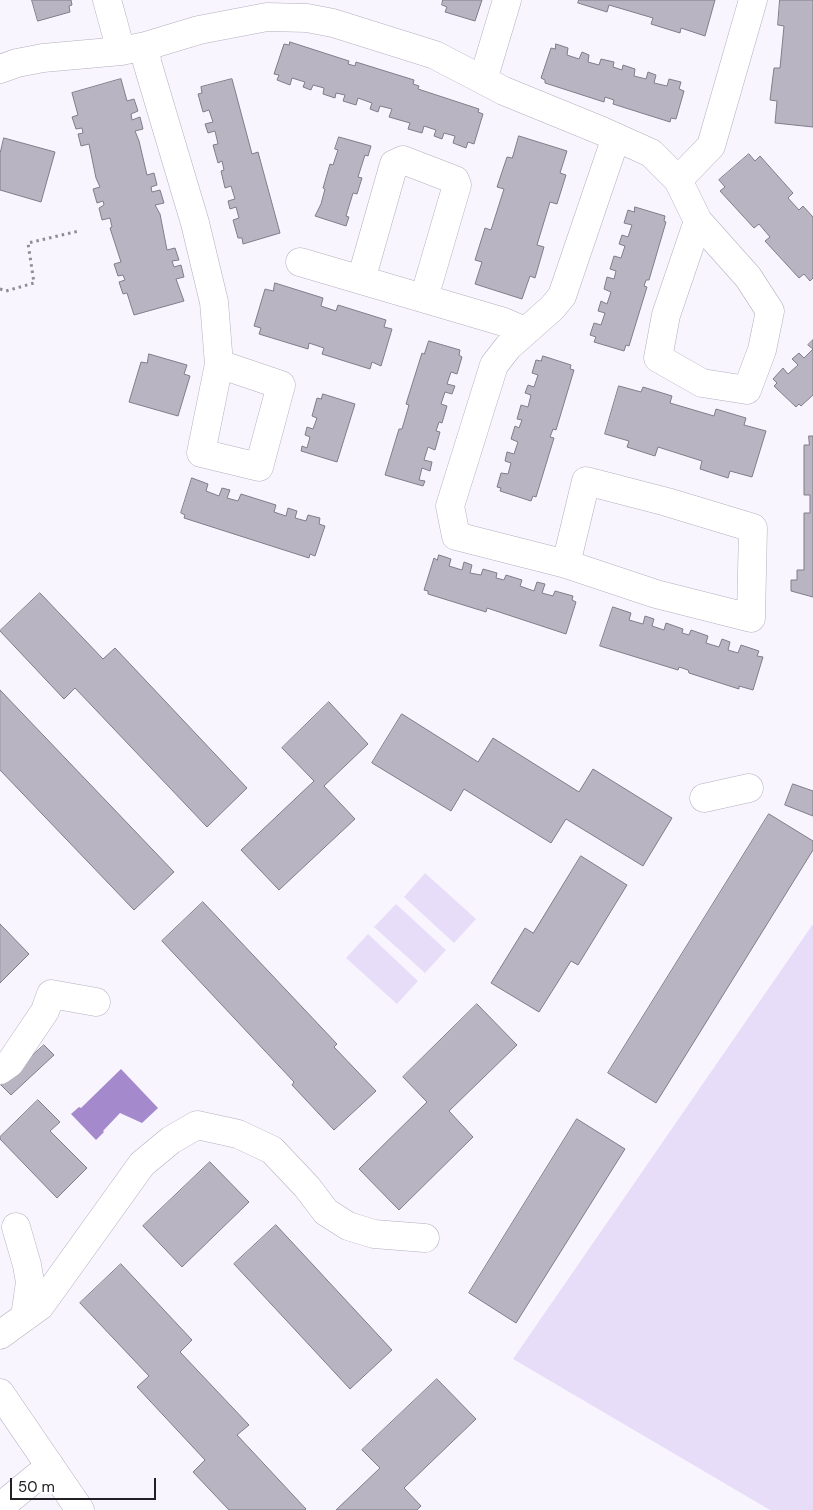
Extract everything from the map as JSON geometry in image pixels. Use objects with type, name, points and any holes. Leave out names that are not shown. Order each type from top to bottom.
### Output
[{"type":"main road","points":[[107,0],[134,48],[147,62],[195,223],[214,302],[219,364]]},
{"type":"main road","points":[[483,80],[507,0]]},
{"type":"main road","points":[[678,180],[711,146],[752,0]]},
{"type":"main road","points":[[0,69],[17,63],[43,58],[134,48],[199,30],[306,9],[333,23],[435,55],[504,91],[651,153],[678,180],[698,221],[748,278],[770,311],[762,350],[748,390],[702,382],[658,358],[666,315],[698,221]]},
{"type":"main road","points":[[566,564],[586,481],[684,507],[753,528],[751,618],[656,594],[566,564],[456,536],[450,506],[494,365],[508,346],[552,308],[562,296],[616,137]]},
{"type":"main road","points":[[361,280],[394,164],[403,160],[456,180],[457,185],[424,298]]},
{"type":"main road","points":[[300,262],[504,322],[525,331]]},
{"type":"main road","points":[[704,798],[749,788]]},
{"type":"main road","points":[[0,1070],[10,1062],[45,1011],[51,994],[96,1002]]},
{"type":"main road","points":[[0,1335],[40,1306],[142,1164],[171,1140],[197,1125],[238,1134],[272,1150],[307,1187],[326,1212],[348,1226],[374,1234],[425,1238]]},
{"type":"main road","points":[[16,1227],[28,1265],[30,1282],[25,1317]]},
{"type":"main road","points":[[0,1393],[80,1510]]},
{"type":"main road","points":[[0,1507],[50,1466]]},
{"type":"path","points":[[0,289],[6,291],[34,283],[28,243],[79,231]]},
{"type":"shaded area","points":[[425,873],[476,919],[454,943],[404,897]]},
{"type":"shaded area","points":[[396,904],[446,950],[425,973],[374,927]]},
{"type":"shaded area","points":[[813,924],[813,1510],[770,1510],[513,1359]]},
{"type":"shaded area","points":[[368,934],[418,981],[397,1004],[346,958]]},
{"type":"shaded area","points":[[121,1069],[158,1108],[142,1123],[120,1113],[96,1140],[71,1114],[79,1107],[81,1108]]},
{"type":"building","points":[[32,0],[71,0],[72,5],[69,6],[70,12],[38,21]]},
{"type":"building","points":[[443,0],[482,0],[475,21],[445,12],[447,7],[442,5]]},
{"type":"building","points":[[579,0],[715,0],[705,36],[681,28],[680,33],[651,24],[653,18],[609,5],[607,12],[578,3]]},
{"type":"building","points":[[780,0],[813,0],[813,127],[775,123],[777,101],[770,100],[774,68],[780,68],[784,26],[778,25]]},
{"type":"building","points":[[290,42],[349,61],[348,64],[355,66],[356,62],[414,80],[413,84],[419,86],[418,89],[479,109],[478,112],[483,114],[474,144],[468,142],[466,148],[453,143],[455,136],[444,133],[442,139],[434,136],[436,130],[424,126],[422,133],[408,129],[410,123],[389,117],[392,109],[380,106],[378,112],[370,109],[372,103],[358,98],[356,105],[343,101],[345,95],[336,93],[335,98],[323,94],[324,88],[313,85],[311,90],[303,87],[305,82],[292,78],[290,85],[277,80],[279,75],[274,74],[284,44],[289,45]]},
{"type":"building","points":[[556,44],[568,48],[567,55],[579,59],[582,52],[589,55],[588,62],[599,65],[601,59],[614,62],[613,67],[622,70],[623,65],[635,69],[634,76],[646,79],[648,72],[656,75],[654,83],[667,86],[669,79],[681,82],[679,89],[684,91],[676,119],[671,118],[670,122],[613,104],[614,100],[605,97],[604,102],[545,83],[545,80],[541,78],[551,48],[555,49]]},
{"type":"building","points":[[121,79],[127,101],[134,99],[138,111],[131,114],[132,120],[140,117],[143,129],[135,131],[147,175],[154,173],[157,185],[151,187],[152,192],[160,190],[164,203],[155,205],[160,214],[167,250],[175,248],[179,260],[172,261],[174,267],[181,265],[184,277],[176,279],[184,301],[134,315],[127,293],[123,294],[119,282],[125,280],[123,275],[118,276],[114,264],[121,262],[110,228],[112,227],[110,218],[102,220],[99,208],[104,205],[103,201],[97,203],[93,189],[100,187],[96,178],[89,144],[81,146],[78,134],[83,133],[82,128],[76,129],[72,117],[78,115],[72,93]]},
{"type":"building","points":[[232,79],[252,154],[258,152],[280,233],[243,244],[242,238],[238,238],[233,220],[239,218],[236,207],[230,209],[228,201],[235,199],[231,186],[225,188],[221,171],[224,170],[222,161],[218,163],[213,145],[218,144],[215,131],[208,133],[205,124],[213,122],[209,110],[203,112],[198,94],[202,93],[201,87]]},
{"type":"building","points":[[519,136],[567,151],[560,173],[566,175],[557,204],[550,202],[537,245],[544,247],[535,278],[530,276],[522,299],[475,284],[482,262],[475,260],[485,228],[491,230],[504,189],[497,187],[507,157],[512,158]]},
{"type":"building","points":[[339,137],[371,146],[368,156],[365,155],[358,177],[362,178],[357,194],[353,193],[346,216],[349,217],[346,226],[315,216],[321,204],[325,189],[323,188],[330,164],[333,165],[338,150],[335,149]]},
{"type":"building","points":[[4,138],[55,152],[41,202],[0,190],[0,154]]},
{"type":"building","points":[[749,154],[755,161],[760,156],[793,193],[788,198],[799,210],[803,206],[813,217],[813,278],[810,281],[804,274],[799,278],[765,241],[770,237],[759,224],[754,228],[720,191],[725,187],[719,180]]},
{"type":"building","points":[[635,207],[665,216],[664,221],[666,222],[649,280],[646,280],[644,286],[647,287],[629,346],[626,345],[624,351],[594,342],[596,337],[590,335],[594,323],[601,325],[605,313],[598,311],[601,301],[607,304],[611,292],[604,289],[607,277],[614,279],[616,271],[610,269],[614,256],[621,258],[625,246],[619,244],[622,235],[628,237],[632,225],[624,223],[628,210],[634,212]]},
{"type":"building","points":[[275,283],[323,298],[321,306],[336,311],[338,305],[386,320],[384,327],[392,329],[381,366],[372,362],[370,369],[322,354],[324,348],[309,343],[308,349],[259,334],[261,328],[254,326],[265,289],[273,291]]},
{"type":"building","points":[[813,340],[813,349],[808,345]]},
{"type":"building","points":[[429,341],[460,350],[459,355],[462,357],[457,374],[451,372],[447,384],[455,386],[452,394],[445,392],[441,404],[447,406],[442,423],[439,422],[436,431],[440,432],[435,450],[428,447],[424,460],[432,462],[430,471],[422,468],[419,480],[425,481],[423,486],[385,475],[399,429],[402,429],[409,405],[406,404],[422,353],[424,354]]},
{"type":"building","points":[[813,349],[813,395],[801,406],[799,404],[796,407],[774,386],[777,383],[773,379],[783,368],[788,374],[798,365],[792,359],[799,353],[804,358]]},
{"type":"building","points":[[149,354],[187,365],[184,374],[190,376],[178,416],[129,402],[141,362],[147,363]]},
{"type":"building","points":[[543,356],[571,365],[570,369],[574,370],[556,430],[553,429],[550,437],[554,438],[536,497],[533,496],[531,501],[500,491],[501,488],[497,487],[501,473],[508,474],[511,463],[505,461],[507,452],[514,454],[518,442],[511,439],[515,426],[519,428],[522,420],[517,419],[521,405],[528,407],[531,395],[525,393],[528,385],[534,387],[538,375],[532,373],[536,360],[541,361]]},
{"type":"building","points":[[619,386],[641,392],[643,387],[672,396],[670,403],[714,416],[716,409],[746,418],[744,425],[766,431],[752,477],[730,471],[728,478],[700,469],[702,461],[658,447],[655,456],[627,447],[629,441],[605,434]]},
{"type":"building","points":[[323,394],[355,404],[337,462],[301,451],[302,446],[307,448],[310,437],[305,435],[307,427],[313,429],[317,418],[312,416],[317,398],[321,399]]},
{"type":"building","points":[[809,436],[813,436],[813,597],[791,591],[791,580],[797,580],[797,570],[804,570],[804,513],[810,513],[810,495],[804,495],[804,445],[809,445]]},
{"type":"building","points":[[192,478],[208,484],[206,491],[219,496],[222,488],[230,490],[227,498],[238,501],[241,494],[276,505],[274,512],[286,516],[288,508],[297,511],[295,518],[306,521],[308,515],[320,518],[319,524],[325,526],[315,556],[310,554],[309,558],[184,518],[185,515],[181,513]]},
{"type":"building","points":[[439,555],[451,559],[449,566],[462,570],[464,562],[472,565],[470,573],[481,575],[483,569],[497,573],[496,578],[504,580],[506,575],[522,580],[520,586],[534,591],[537,582],[545,584],[542,593],[553,596],[555,591],[573,596],[572,600],[576,602],[566,634],[487,608],[486,612],[428,594],[428,591],[424,590],[434,558],[437,560]]},
{"type":"building","points":[[40,593],[103,659],[115,648],[247,788],[207,827],[75,688],[64,699],[0,631]]},
{"type":"building","points":[[613,607],[631,613],[629,620],[643,624],[645,616],[654,619],[652,626],[664,630],[666,623],[683,629],[682,633],[689,635],[691,630],[708,636],[706,643],[719,647],[722,639],[730,642],[728,650],[738,653],[741,645],[759,651],[757,656],[763,657],[753,690],[739,686],[739,689],[689,673],[688,670],[679,667],[678,670],[600,646]]},
{"type":"building","points":[[0,690],[174,872],[134,910],[0,770]]},
{"type":"building","points":[[329,702],[368,744],[324,786],[355,819],[279,890],[241,850],[314,781],[282,748]]},
{"type":"building","points":[[402,714],[478,762],[493,738],[579,792],[593,769],[672,818],[643,866],[566,819],[551,843],[464,789],[451,811],[372,763]]},
{"type":"building","points":[[793,784],[813,791],[813,816],[785,805]]},
{"type":"building","points":[[769,814],[813,841],[813,850],[656,1103],[608,1073]]},
{"type":"building","points":[[581,856],[627,885],[578,965],[571,961],[539,1012],[491,983],[525,928],[533,933]]},
{"type":"building","points":[[203,902],[337,1044],[334,1047],[376,1091],[334,1130],[292,1085],[294,1082],[162,941]]},
{"type":"building","points":[[0,924],[29,954],[0,983]]},
{"type":"building","points":[[477,1004],[517,1045],[449,1111],[473,1137],[399,1210],[359,1169],[427,1102],[403,1077]]},
{"type":"building","points":[[44,1045],[54,1055],[11,1095],[1,1085]]},
{"type":"building","points":[[38,1100],[60,1122],[50,1131],[87,1168],[57,1198],[0,1139]]},
{"type":"building","points":[[577,1119],[625,1149],[516,1323],[469,1293]]},
{"type":"building","points":[[210,1162],[249,1202],[182,1267],[143,1226]]},
{"type":"building","points":[[276,1225],[392,1350],[350,1389],[234,1264]]},
{"type":"building","points":[[121,1264],[192,1340],[180,1352],[249,1425],[237,1435],[305,1510],[229,1510],[193,1472],[205,1460],[137,1387],[149,1376],[80,1303]]},
{"type":"building","points":[[437,1379],[476,1419],[404,1488],[421,1506],[417,1510],[336,1510],[380,1468],[362,1450]]}]
